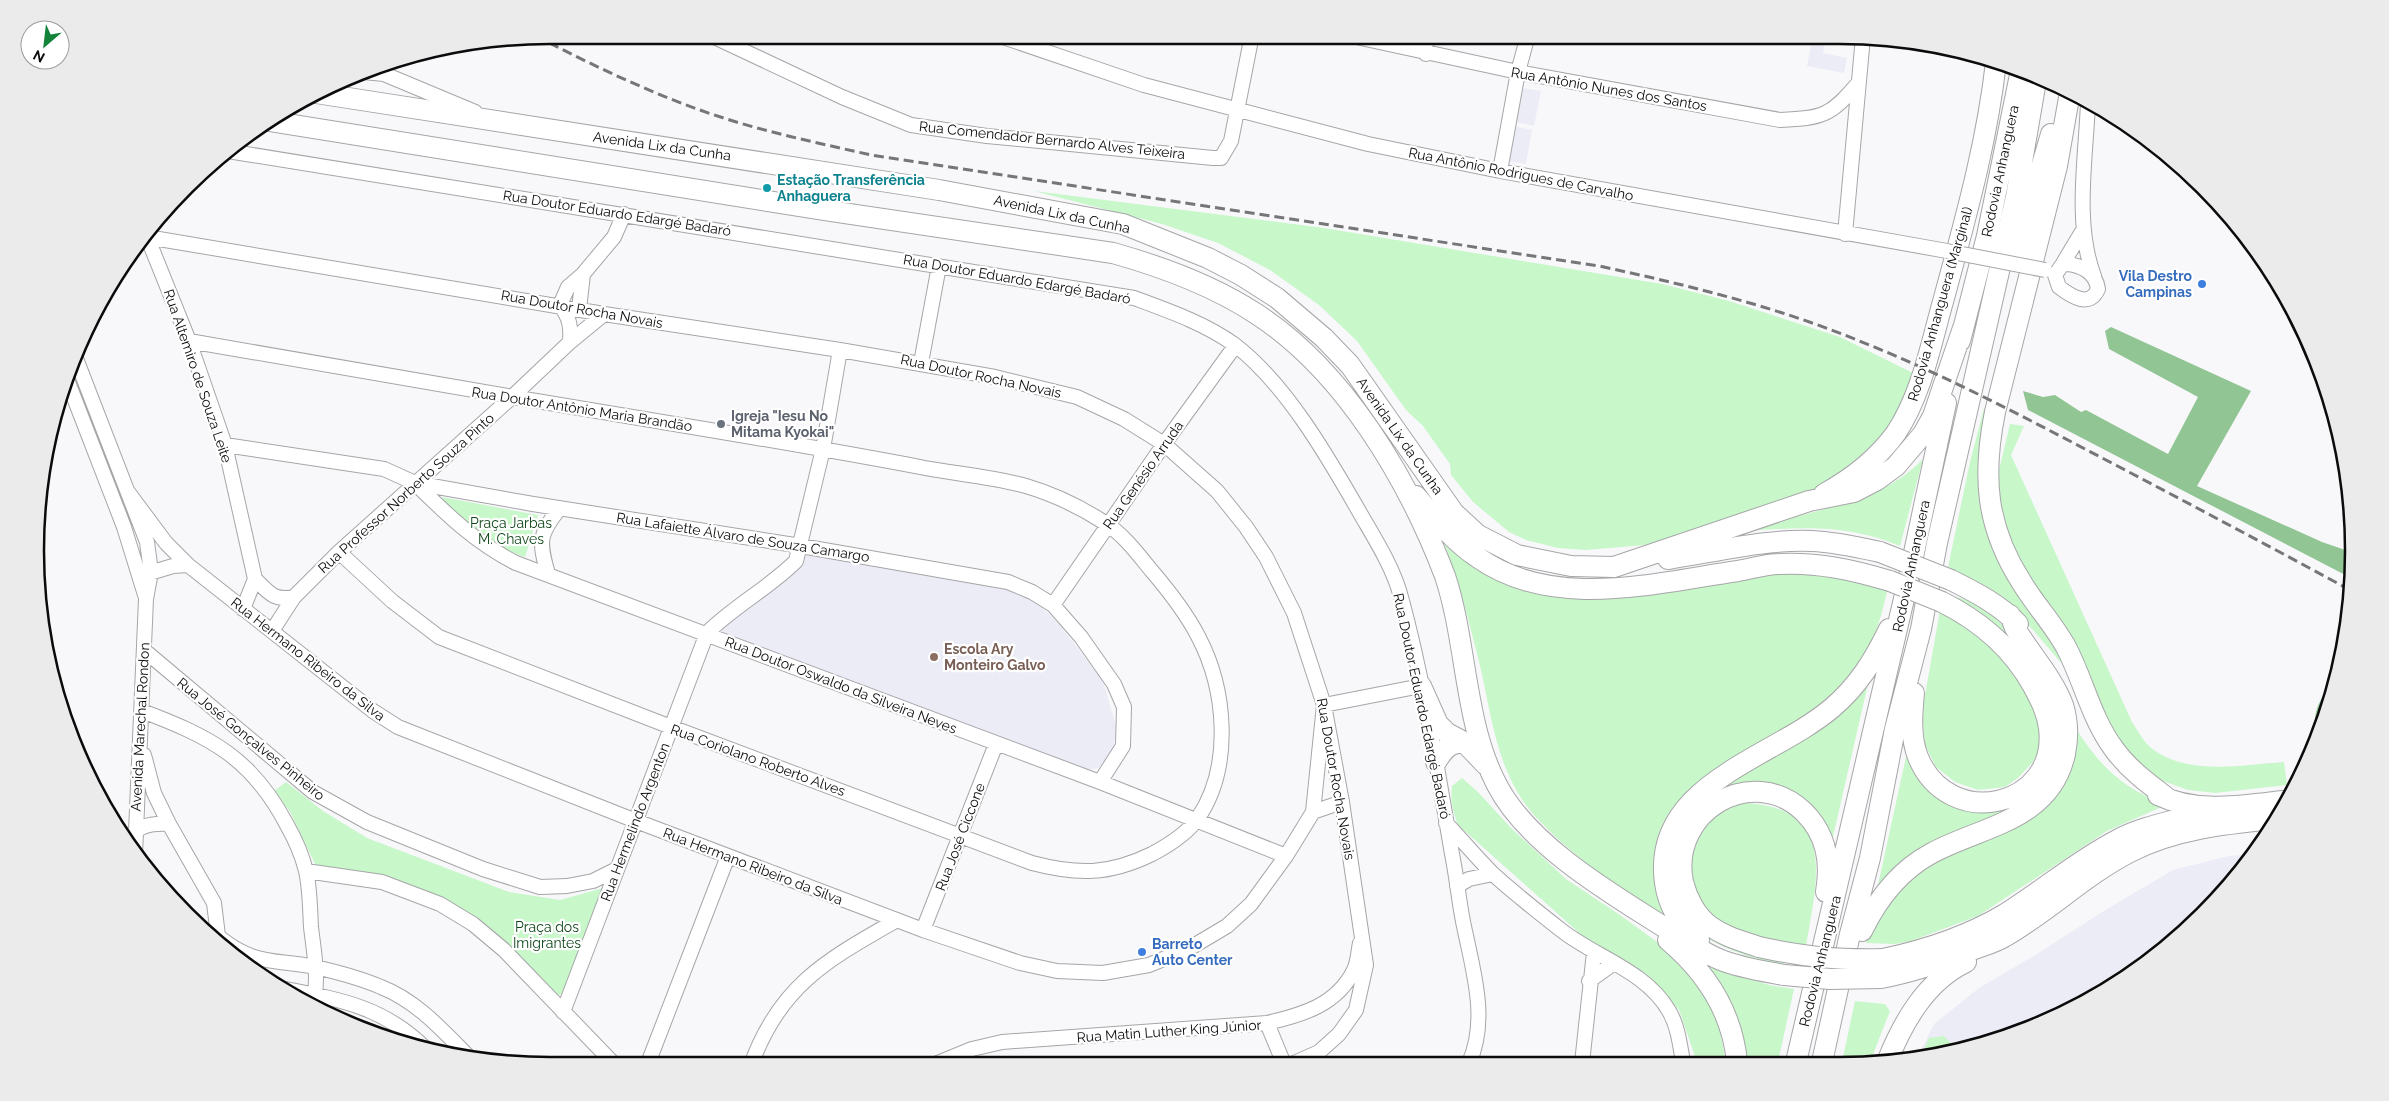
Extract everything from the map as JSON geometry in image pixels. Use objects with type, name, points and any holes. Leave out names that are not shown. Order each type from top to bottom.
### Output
[{"type":"highway","name":"Rodovia Anhanguera (Marginal)","points":[[1809,501],[1832,489],[1870,462],[1896,433],[1912,402],[1964,227],[1977,175],[1995,69]]},
{"type":"highway","name":"Rodovia Anhanguera","points":[[1797,1057],[1831,918],[1898,586],[1987,236],[2019,78]]},
{"type":"highway","name":"Rodovia Anhanguera","points":[[1823,1057],[1870,858],[1895,729],[1921,629],[1937,543],[1984,344],[2016,197],[2036,84]]},
{"type":"highway","points":[[1984,344],[2001,302],[2046,153],[2060,94]]},
{"type":"highway","name":"Avenida Lix da Cunha","points":[[327,96],[724,155],[1050,209],[1123,224],[1178,245],[1241,275],[1276,298],[1324,338],[1350,365],[1368,388],[1454,513],[1478,535],[1510,552],[1537,560],[1571,566],[1614,567],[1809,501],[1854,492],[1877,480],[1896,466],[1923,434],[1932,416],[1963,328]]},
{"type":"highway","points":[[2069,99],[2057,166],[1994,420],[1989,445],[1988,488],[1994,525],[2006,556],[2067,649],[2100,724],[2113,748],[2127,765],[2170,800]]},
{"type":"highway","name":"Avenida Lix da Cunha","points":[[279,123],[830,211],[1113,254],[1157,266],[1206,286],[1255,313],[1280,332],[1336,385],[1368,428],[1393,467],[1436,553],[1448,585],[1479,735],[1497,785],[1519,816],[1533,831],[1588,878],[1614,896]]},
{"type":"highway","points":[[1393,467],[1456,541],[1478,558],[1508,574],[1537,584],[1570,589],[1604,589],[1777,564],[1827,565],[1860,572],[1942,602],[1967,614],[1997,639],[2029,678],[2044,705],[2050,728],[2047,754],[2041,768],[2033,780],[2010,798],[1998,802],[1978,804],[1960,799],[1932,780],[1917,756],[1912,720],[1921,629]]},
{"type":"highway","points":[[1614,567],[1757,544],[1830,542],[1880,552],[1951,580],[1975,592],[2010,615],[2041,653],[2093,735],[2114,764],[2132,780],[2170,800],[2203,807],[2278,801]]},
{"type":"highway","points":[[1757,970],[1708,946],[1696,938],[1680,920],[1670,904],[1666,890],[1663,869],[1664,849],[1668,838],[1682,811],[1704,788],[1804,729],[1853,689],[1877,654],[1898,586]]},
{"type":"highway","points":[[1862,931],[1870,915],[1889,888],[1913,866],[1931,853],[1996,826],[2029,809],[2046,792],[2063,764],[2068,742],[2063,705],[2015,628],[2010,615]]},
{"type":"highway","points":[[1421,686],[1438,724],[1447,733],[1464,742],[1492,772]]},
{"type":"highway","points":[[1436,762],[1443,750],[1452,743],[1464,742]]},
{"type":"highway","points":[[1806,1019],[1829,874],[1827,852],[1822,834],[1812,820],[1796,804],[1780,797],[1748,792],[1720,801],[1706,811],[1694,824],[1683,846],[1682,873],[1686,892],[1694,907],[1709,925],[1733,938],[1759,947],[1798,956],[1835,960],[1882,968],[1917,952],[1946,942],[2003,915],[2117,840],[2142,829],[2188,817],[2218,806]]},
{"type":"highway","points":[[1890,1054],[1902,1026],[1920,999],[1944,977],[1961,965],[1981,955],[2002,938],[2050,907],[2102,868],[2131,851],[2188,831],[2222,824],[2268,820]]},
{"type":"highway","points":[[1834,1057],[1862,931],[1870,858]]},
{"type":"highway","points":[[1614,896],[1700,950],[1722,960],[1784,975],[1830,978],[1882,968],[1932,966],[2002,938]]},
{"type":"highway","points":[[1614,896],[1681,952],[1714,989],[1728,1017],[1736,1057]]},
{"type":"street","name":"Rua Comendador Bernardo Alves Teixeira","points":[[743,44],[842,97],[911,125],[987,136],[1221,158],[1231,140],[1237,112]]},
{"type":"street","name":"Rua Antônio Rodrigues de Carvalho","points":[[1023,44],[1144,86],[1237,112],[1368,144],[1500,171],[1946,252],[2054,270],[2077,265],[2094,276]]},
{"type":"street","points":[[1237,112],[1250,44]]},
{"type":"street","name":"Rua Antônio Nunes dos Santos","points":[[1384,44],[1518,72],[1780,120],[1810,119],[1828,114],[1845,100],[1859,82]]},
{"type":"street","points":[[1425,44],[1426,54]]},
{"type":"street","points":[[1500,171],[1518,72],[1526,44]]},
{"type":"street","points":[[1845,234],[1862,45]]},
{"type":"street","points":[[383,73],[496,122]]},
{"type":"street","points":[[2083,230],[2054,270],[2060,287],[2082,300],[2089,300],[2095,296],[2098,289],[2086,255],[2083,230],[2088,110]]},
{"type":"street","name":"Rua Doutor Eduardo Edargé Badaró","points":[[238,152],[1134,298],[1194,322],[1235,346],[1262,369],[1285,396],[1344,485],[1382,551],[1400,595],[1421,686],[1474,969],[1478,1006],[1478,1030],[1471,1057]]},
{"type":"street","points":[[570,342],[571,325],[567,314],[560,305],[568,287],[583,274],[614,237],[624,214]]},
{"type":"street","name":"Rua Doutor Rocha Novais","points":[[153,236],[604,314],[921,363],[995,377],[1077,397],[1124,419],[1164,444],[1217,492],[1246,527],[1266,557],[1294,612],[1324,705],[1342,802],[1366,965],[1356,1010],[1339,1034],[1319,1052],[1308,1057]]},
{"type":"street","name":"Rua Altemiro de Souza Leite","points":[[149,241],[189,341],[225,446],[255,579]]},
{"type":"street","points":[[921,363],[938,266]]},
{"type":"street","points":[[579,309],[583,274]]},
{"type":"street","name":"Rua Professor Norberto Souza Pinto","points":[[272,631],[294,597],[339,552],[512,397],[570,342],[604,314]]},
{"type":"street","name":"Rua Doutor Antônio Maria Brandão","points":[[189,341],[823,449],[1025,486],[1059,498],[1108,525],[1142,559],[1176,599],[1200,638],[1215,682],[1221,713],[1221,748],[1213,786],[1197,820]]},
{"type":"street","name":"Rua Genésio Arruda","points":[[1053,605],[1164,444],[1235,346]]},
{"type":"street","name":"Rua Hermelindo Argenton","points":[[563,1012],[707,633],[722,618],[785,573],[796,561],[802,546],[823,449],[840,350]]},
{"type":"street","name":"Avenida Marechal Rondon","points":[[79,366],[146,542],[145,651],[141,742],[131,835]]},
{"type":"street","name":"Avenida Marechal Rondon","points":[[71,389],[131,548],[145,574]]},
{"type":"street","name":"Rua Lafaiette Álvaro de Souza Camargo","points":[[225,446],[384,469],[415,483],[533,504],[802,546],[1008,582],[1032,592],[1053,605],[1100,662],[1114,684],[1124,707],[1123,746],[1100,782]]},
{"type":"street","points":[[97,456],[112,449]]},
{"type":"street","name":"Rua Doutor Oswaldo da Silveira Neves","points":[[415,483],[455,524],[493,551],[516,563],[707,633],[1100,782],[1286,856]]},
{"type":"street","name":"Rua Hermano Ribeiro da Silva","points":[[128,492],[166,543],[188,566],[373,711],[398,727],[636,821],[923,930],[1020,963],[1057,971],[1103,974],[1148,965],[1190,948],[1241,915],[1286,856],[1313,812],[1324,705]]},
{"type":"street","points":[[533,504],[545,526]]},
{"type":"street","points":[[548,574],[541,548],[545,526],[560,508]]},
{"type":"street","points":[[131,548],[146,542],[166,543]]},
{"type":"street","points":[[516,563],[541,548]]},
{"type":"street","name":"Rua Coriolano Roberto Alves","points":[[339,552],[392,601],[439,637],[1032,863],[1060,870],[1085,872],[1117,869],[1136,862],[1177,840],[1197,820]]},
{"type":"street","points":[[145,574],[173,566],[188,566]]},
{"type":"street","points":[[243,609],[255,579],[272,595],[282,599],[294,597]]},
{"type":"street","name":"Rua José Gonçalves Pinheiro","points":[[145,651],[313,792],[367,822],[518,881],[540,887],[567,886],[593,881],[617,869]]},
{"type":"street","points":[[1324,705],[1421,686]]},
{"type":"street","points":[[142,711],[189,729],[215,744],[259,781],[279,810],[296,842],[306,871],[315,967],[314,998]]},
{"type":"street","points":[[141,742],[154,793],[169,824],[214,902],[218,933]]},
{"type":"street","name":"Rua José Ciccone","points":[[923,930],[996,744]]},
{"type":"street","points":[[259,781],[274,761]]},
{"type":"street","points":[[1313,812],[1342,802]]},
{"type":"street","points":[[1446,823],[1493,874],[1562,931],[1635,975],[1669,1011],[1678,1033],[1681,1057]]},
{"type":"street","points":[[132,836],[148,824],[169,824]]},
{"type":"street","points":[[650,1057],[728,856]]},
{"type":"street","points":[[306,871],[382,882],[440,904],[473,924],[498,945],[607,1057]]},
{"type":"street","points":[[1458,886],[1469,879],[1493,874]]},
{"type":"street","points":[[754,1057],[767,1028],[803,980],[849,947],[897,920]]},
{"type":"street","name":"Rua Matin Luther King Júnior","points":[[952,1057],[972,1049],[1002,1042],[1267,1023],[1300,1015],[1319,1007],[1341,990],[1354,969],[1362,935]]},
{"type":"street","points":[[1583,1057],[1589,981],[1594,952]]},
{"type":"street","points":[[242,953],[258,960],[315,967],[383,987],[422,1011],[461,1049]]},
{"type":"street","points":[[1589,981],[1614,963]]},
{"type":"street","points":[[321,1002],[371,1010],[395,1022],[414,1038]]},
{"type":"street","points":[[1267,1023],[1281,1057]]},
{"type":"shaded area","points":[[1811,44],[1824,44],[1823,53],[1847,58],[1844,73],[1807,66]]},
{"type":"shaded area","points":[[1522,88],[1541,91],[1534,126],[1516,122]]},
{"type":"shaded area","points":[[1513,126],[1532,130],[1526,164],[1507,161]]},
{"type":"shaded area","name":"Escola Ary Monteiro Galvo","points":[[804,550],[999,586],[1034,599],[1059,624],[1103,681],[1116,726],[1114,746],[1106,759],[1098,768],[1088,770],[720,632],[724,624]]},
{"type":"shaded area","points":[[2244,855],[2197,909],[2147,953],[2120,972],[2063,1005],[2032,1019],[1970,1040],[1921,1051],[1934,1024],[1979,988],[2173,870],[2229,856]]},
{"type":"green space","points":[[1034,191],[1324,228],[1662,284],[1729,301],[1840,337],[1917,375],[1878,447],[1824,487],[1645,545],[1586,550],[1558,548],[1526,540],[1509,532],[1473,502],[1451,475],[1450,464],[1423,426],[1406,410],[1357,341],[1319,305],[1270,270],[1218,243],[1162,224]]},
{"type":"green space","points":[[2111,327],[2251,391],[2197,486],[2322,542],[2345,550],[2344,575],[2028,410],[2023,391],[2043,397],[2055,395],[2081,412],[2086,410],[2168,454],[2198,397],[2109,349],[2105,331]]},
{"type":"green space","points":[[1984,408],[1991,411],[1983,491],[2063,665],[2013,607],[1986,587],[1948,567],[1970,462]]},
{"type":"green space","points":[[2010,424],[2024,426],[2011,455],[2132,722],[2144,740],[2162,755],[2178,762],[2195,765],[2213,767],[2284,762],[2287,785],[2215,793],[2188,790],[2152,777],[2115,741],[2006,531],[1995,487]]},
{"type":"green space","points":[[1923,459],[1900,546],[1860,533],[1821,528],[1739,532],[1858,499],[1899,479]]},
{"type":"green space","name":"Praça Jarbas M. Chaves","points":[[442,497],[538,515],[525,557],[501,547],[478,534],[449,508]]},
{"type":"green space","points":[[1441,535],[1560,592],[1784,567],[1888,587],[1872,642],[1859,667],[1841,689],[1800,721],[1700,780],[1682,796],[1668,815],[1658,836],[1654,862],[1657,892],[1669,920],[1581,859],[1534,815],[1522,799],[1512,782],[1498,746],[1468,619]]},
{"type":"green space","points":[[1949,596],[1975,604],[1987,611],[2016,640],[2032,662],[2055,705],[2060,726],[2060,745],[2055,763],[2045,781],[2028,796],[2005,811],[1947,837],[1915,854],[1878,885],[1909,743],[1916,759],[1933,786],[1947,797],[1964,804],[1982,806],[1999,804],[2016,797],[2031,787],[2043,774],[2051,758],[2055,740],[2053,718],[2046,697],[2035,676],[2003,638],[1967,608]]},
{"type":"green space","points":[[1940,610],[1966,623],[2021,677],[2042,723],[2038,753],[2032,763],[2018,778],[2005,787],[1978,790],[1955,782],[1936,767],[1925,745],[1924,701]]},
{"type":"green space","points":[[1868,684],[1832,841],[1814,812],[1792,792],[1767,783],[1742,784],[1718,792],[1697,808],[1682,829],[1674,855],[1675,885],[1685,910],[1698,925],[1722,941],[1753,953],[1784,961],[1783,967],[1730,950],[1710,940],[1690,924],[1681,912],[1674,898],[1670,883],[1670,852],[1674,837],[1683,818],[1711,790],[1825,725]]},
{"type":"green space","points":[[2324,695],[2315,721],[2316,711]]},
{"type":"green space","points":[[2073,724],[2092,751],[2112,773],[2136,791],[2166,805],[2107,831],[1978,916],[1911,941],[1895,944],[1866,943],[1872,929],[1909,875],[2002,829]]},
{"type":"green space","points":[[1462,778],[1478,792],[1512,829],[1566,879],[1671,952],[1699,982],[1717,1015],[1725,1057],[1695,1057],[1679,1010],[1645,973],[1604,955],[1458,825],[1452,806],[1452,786]]},
{"type":"green space","name":"Praça dos Imigrantes","points":[[286,782],[323,811],[367,838],[509,892],[560,900],[603,888],[563,994],[554,996],[458,909],[316,866],[290,812],[274,791]]},
{"type":"green space","points":[[1743,803],[1773,807],[1794,817],[1808,832],[1814,851],[1816,873],[1806,946],[1763,937],[1731,927],[1709,912],[1700,900],[1694,886],[1691,870],[1691,855],[1696,840],[1703,826],[1715,815],[1725,809]]},
{"type":"green space","points":[[1709,966],[1769,985],[1794,989],[1779,1057],[1741,1057],[1731,1007]]},
{"type":"green space","points":[[1855,1001],[1885,1004],[1890,1011],[1872,1056],[1843,1057]]},
{"type":"green space","points":[[1944,1036],[1952,1044],[1924,1050],[1929,1038]]},
{"type":"railway","points":[[552,44],[617,76],[700,110],[763,130],[871,155],[1599,266],[1697,289],[1762,307],[1857,340],[1952,382],[2014,412],[2344,587]]},
{"type":"place","name":"Estação Transferência Anhaguera","points":[[767,188]]},
{"type":"place","name":"Vila Destro Campinas","points":[[2202,284]]},
{"type":"place","name":"Igreja \"Iesu No Mitama Kyokai\"","points":[[721,424]]},
{"type":"place","name":"Escola Ary Monteiro Galvo","points":[[934,657]]},
{"type":"place","name":"Barreto Auto Center","points":[[1142,952]]}]
